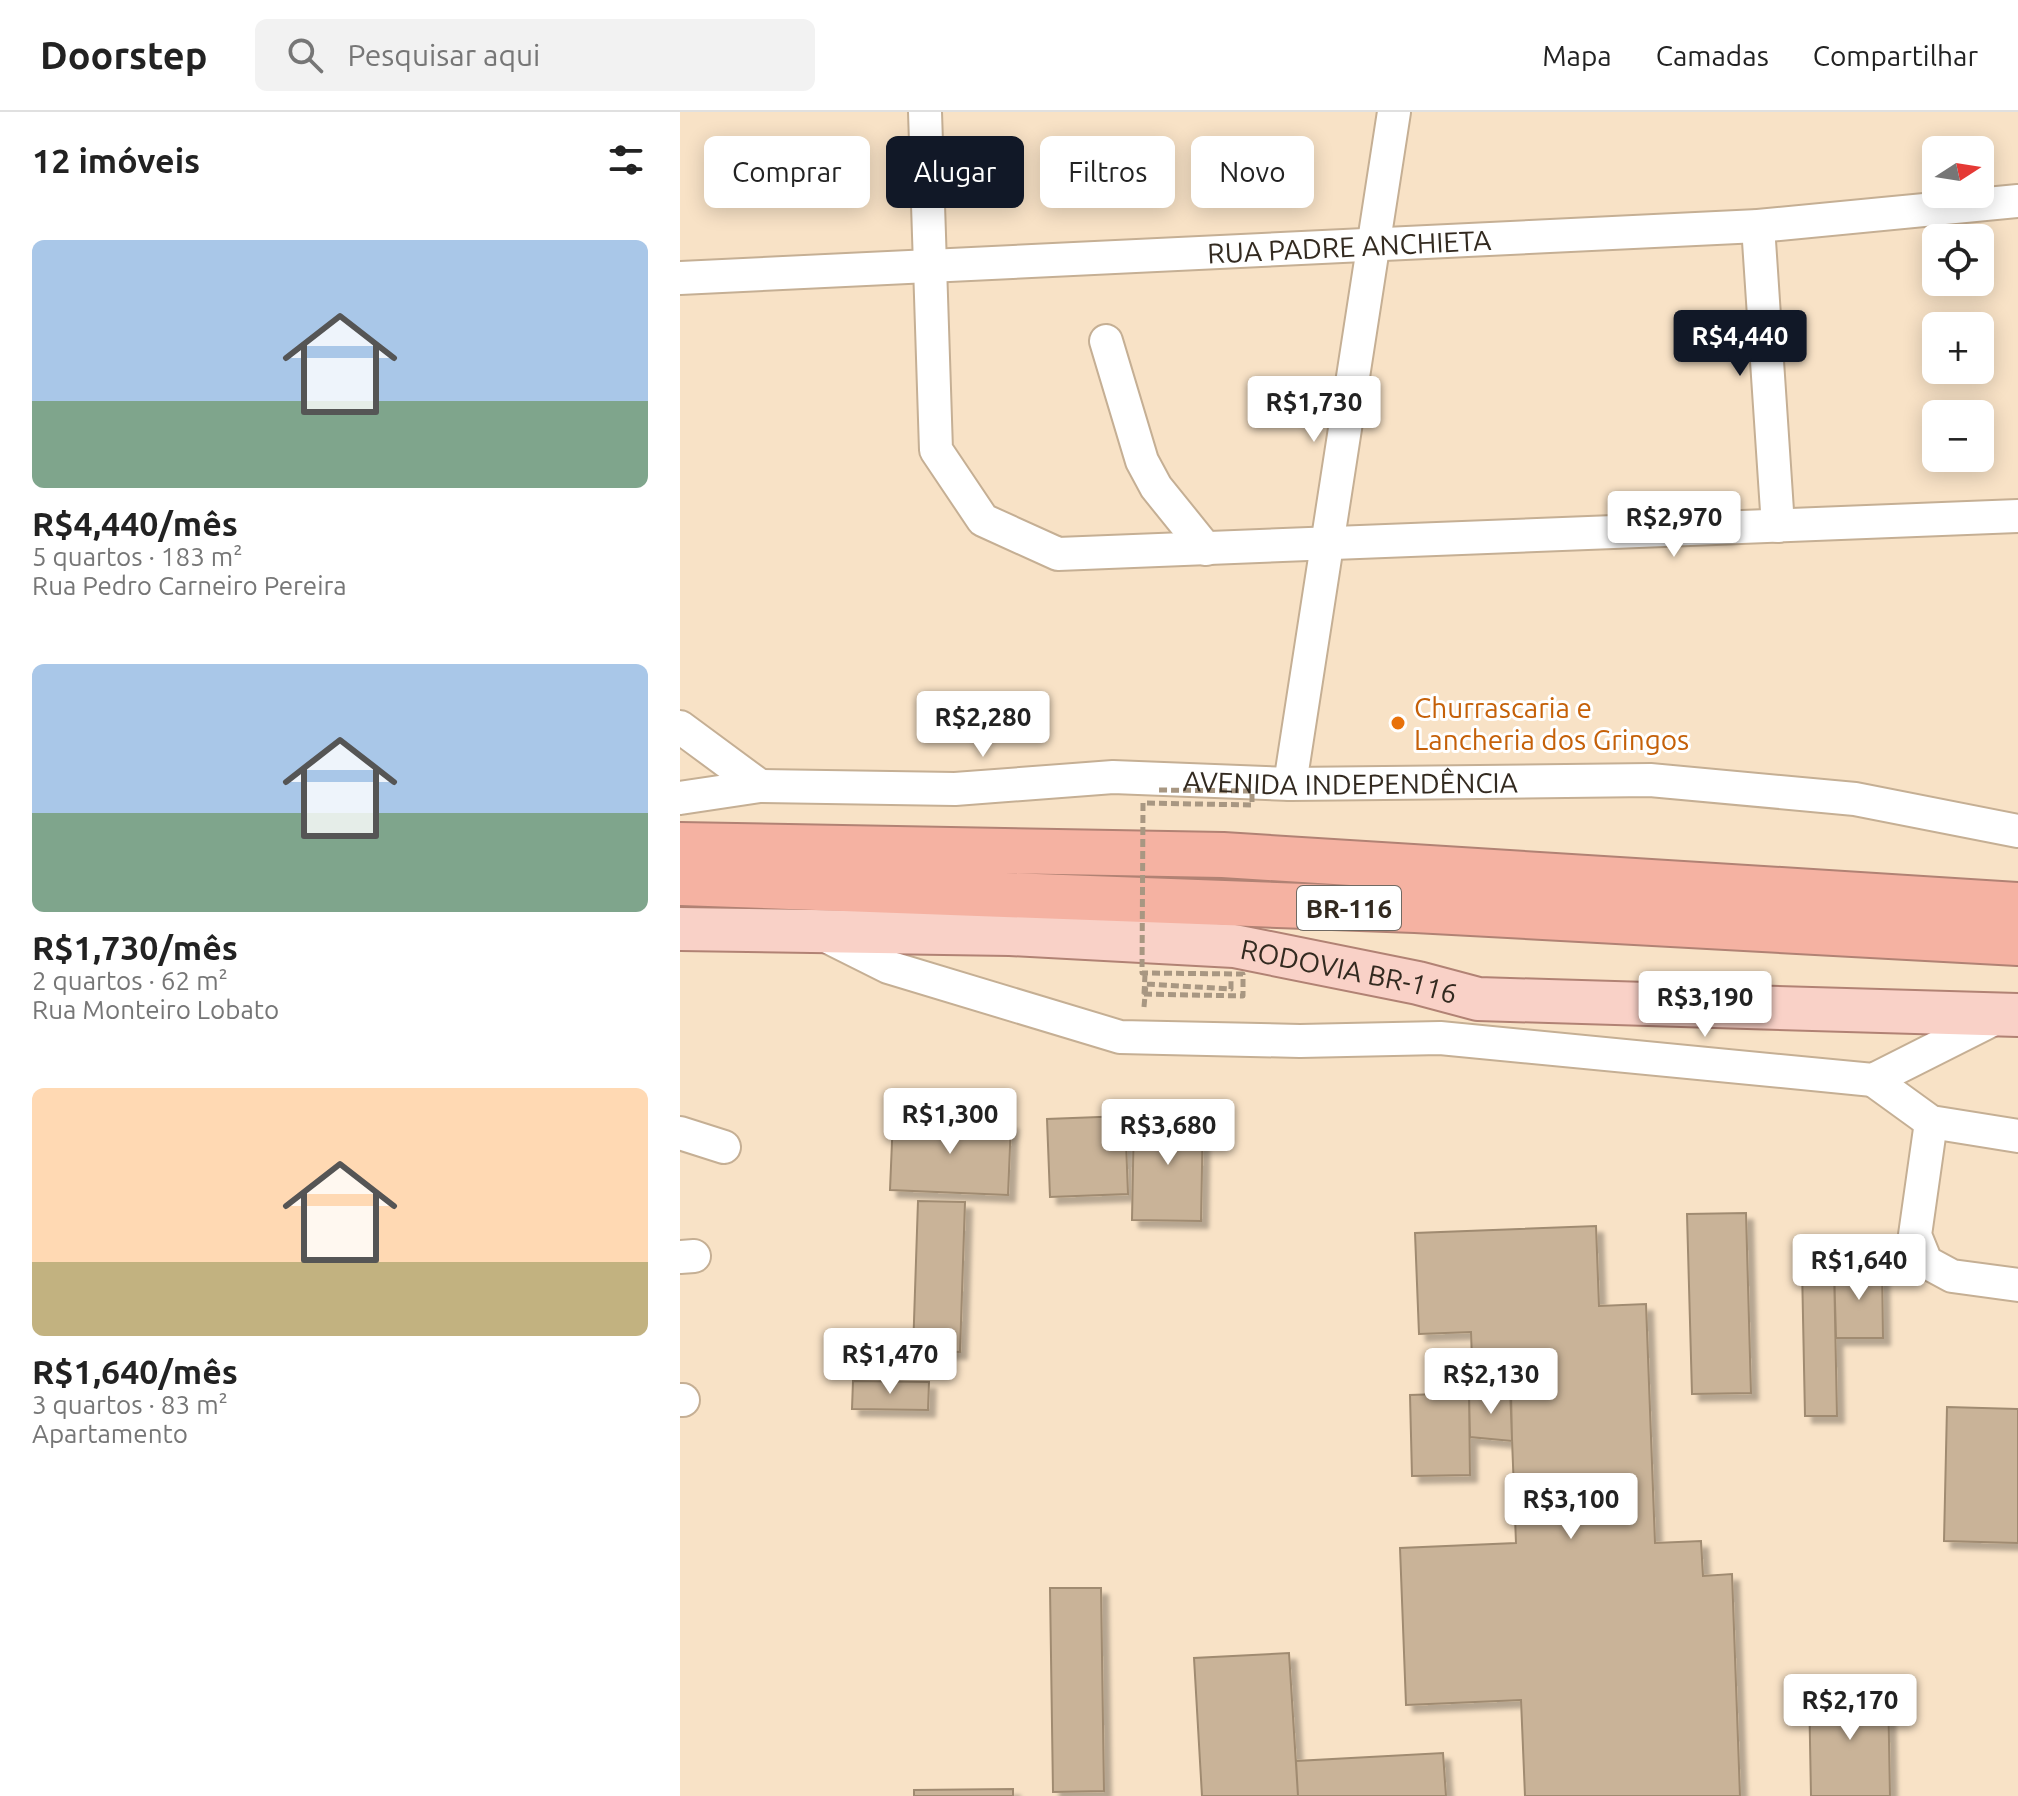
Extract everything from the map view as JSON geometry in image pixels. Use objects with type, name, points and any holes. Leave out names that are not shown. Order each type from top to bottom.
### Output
[{"type":"highway","name":"BR-116","points":[[680,845],[1223,855],[1965,903],[2018,902]]},
{"type":"highway","name":"RODOVIA BR-116","points":[[680,883],[1415,910],[2018,943]]},
{"type":"main road","name":"RODOVIA BR-116","points":[[680,929],[1010,934],[1234,946],[1418,983],[1478,999],[2011,1015]]},
{"type":"street","points":[[925,112],[936,450],[983,520],[1058,554],[2018,516]]},
{"type":"street","points":[[1290,784],[1394,112]]},
{"type":"street","name":"RUA PADRE ANCHIETA","points":[[680,278],[1758,226],[2018,201]]},
{"type":"street","points":[[1758,226],[1778,526]]},
{"type":"street","points":[[1106,341],[1142,461],[1156,487],[1206,549]]},
{"type":"street","points":[[680,727],[760,786]]},
{"type":"street","name":"AVENIDA INDEPENDÊNCIA","points":[[680,798],[760,786],[955,789],[1113,777],[1290,784],[1650,780],[1855,799],[2018,831]]},
{"type":"street","points":[[817,932],[888,967],[1120,1037],[1300,1041],[1440,1038],[1873,1080],[1931,1122],[2018,1136]]},
{"type":"street","points":[[1873,1080],[2011,1015]]},
{"type":"street","points":[[1931,1122],[1915,1235],[1926,1262],[1952,1276],[2018,1285]]},
{"type":"street","points":[[680,1133],[724,1147]]},
{"type":"path","points":[[1143,1038],[1146,984],[1231,989],[1232,971],[1146,965],[1144,994],[1243,996],[1243,974],[1142,973],[1143,803],[1252,805],[1252,791],[1159,790]]},
{"type":"building","points":[[1134,1114],[1203,1114],[1201,1221],[1132,1220]]},
{"type":"building","points":[[1125,1116],[1128,1194],[1050,1197],[1047,1119]]},
{"type":"building","points":[[893,1118],[1011,1123],[1008,1195],[890,1190]]},
{"type":"building","points":[[918,1201],[965,1202],[960,1352],[913,1351]]},
{"type":"building","points":[[1746,1213],[1751,1393],[1692,1394],[1687,1214]]},
{"type":"building","points":[[1596,1226],[1599,1306],[1646,1304],[1655,1543],[1701,1541],[1703,1576],[1732,1574],[1740,1796],[1525,1796],[1521,1700],[1406,1705],[1400,1548],[1516,1543],[1510,1387],[1473,1389],[1471,1332],[1419,1334],[1415,1233]]},
{"type":"building","points":[[1882,1266],[1883,1338],[1836,1338],[1834,1267]]},
{"type":"building","points":[[1802,1267],[1834,1267],[1837,1416],[1805,1416]]},
{"type":"building","points":[[853,1381],[929,1382],[928,1410],[852,1409]]},
{"type":"building","points":[[1511,1392],[1512,1441],[1470,1437],[1469,1393]]},
{"type":"building","points":[[1469,1393],[1470,1475],[1412,1476],[1410,1395]]},
{"type":"building","points":[[1947,1407],[2018,1409],[2018,1543],[1944,1541]]},
{"type":"building","points":[[1050,1588],[1101,1588],[1104,1791],[1053,1792]]},
{"type":"building","points":[[1289,1653],[1298,1796],[1202,1796],[1194,1658]]},
{"type":"building","points":[[1888,1687],[1890,1796],[1811,1796],[1809,1688]]},
{"type":"building","points":[[1443,1753],[1446,1796],[1298,1796],[1296,1761]]},
{"type":"building","points":[[1013,1789],[1013,1796],[914,1796],[914,1790]]},
{"type":"place","name":"Churrascaria e Lancheria dos Gringos","points":[[1398,723]]}]
